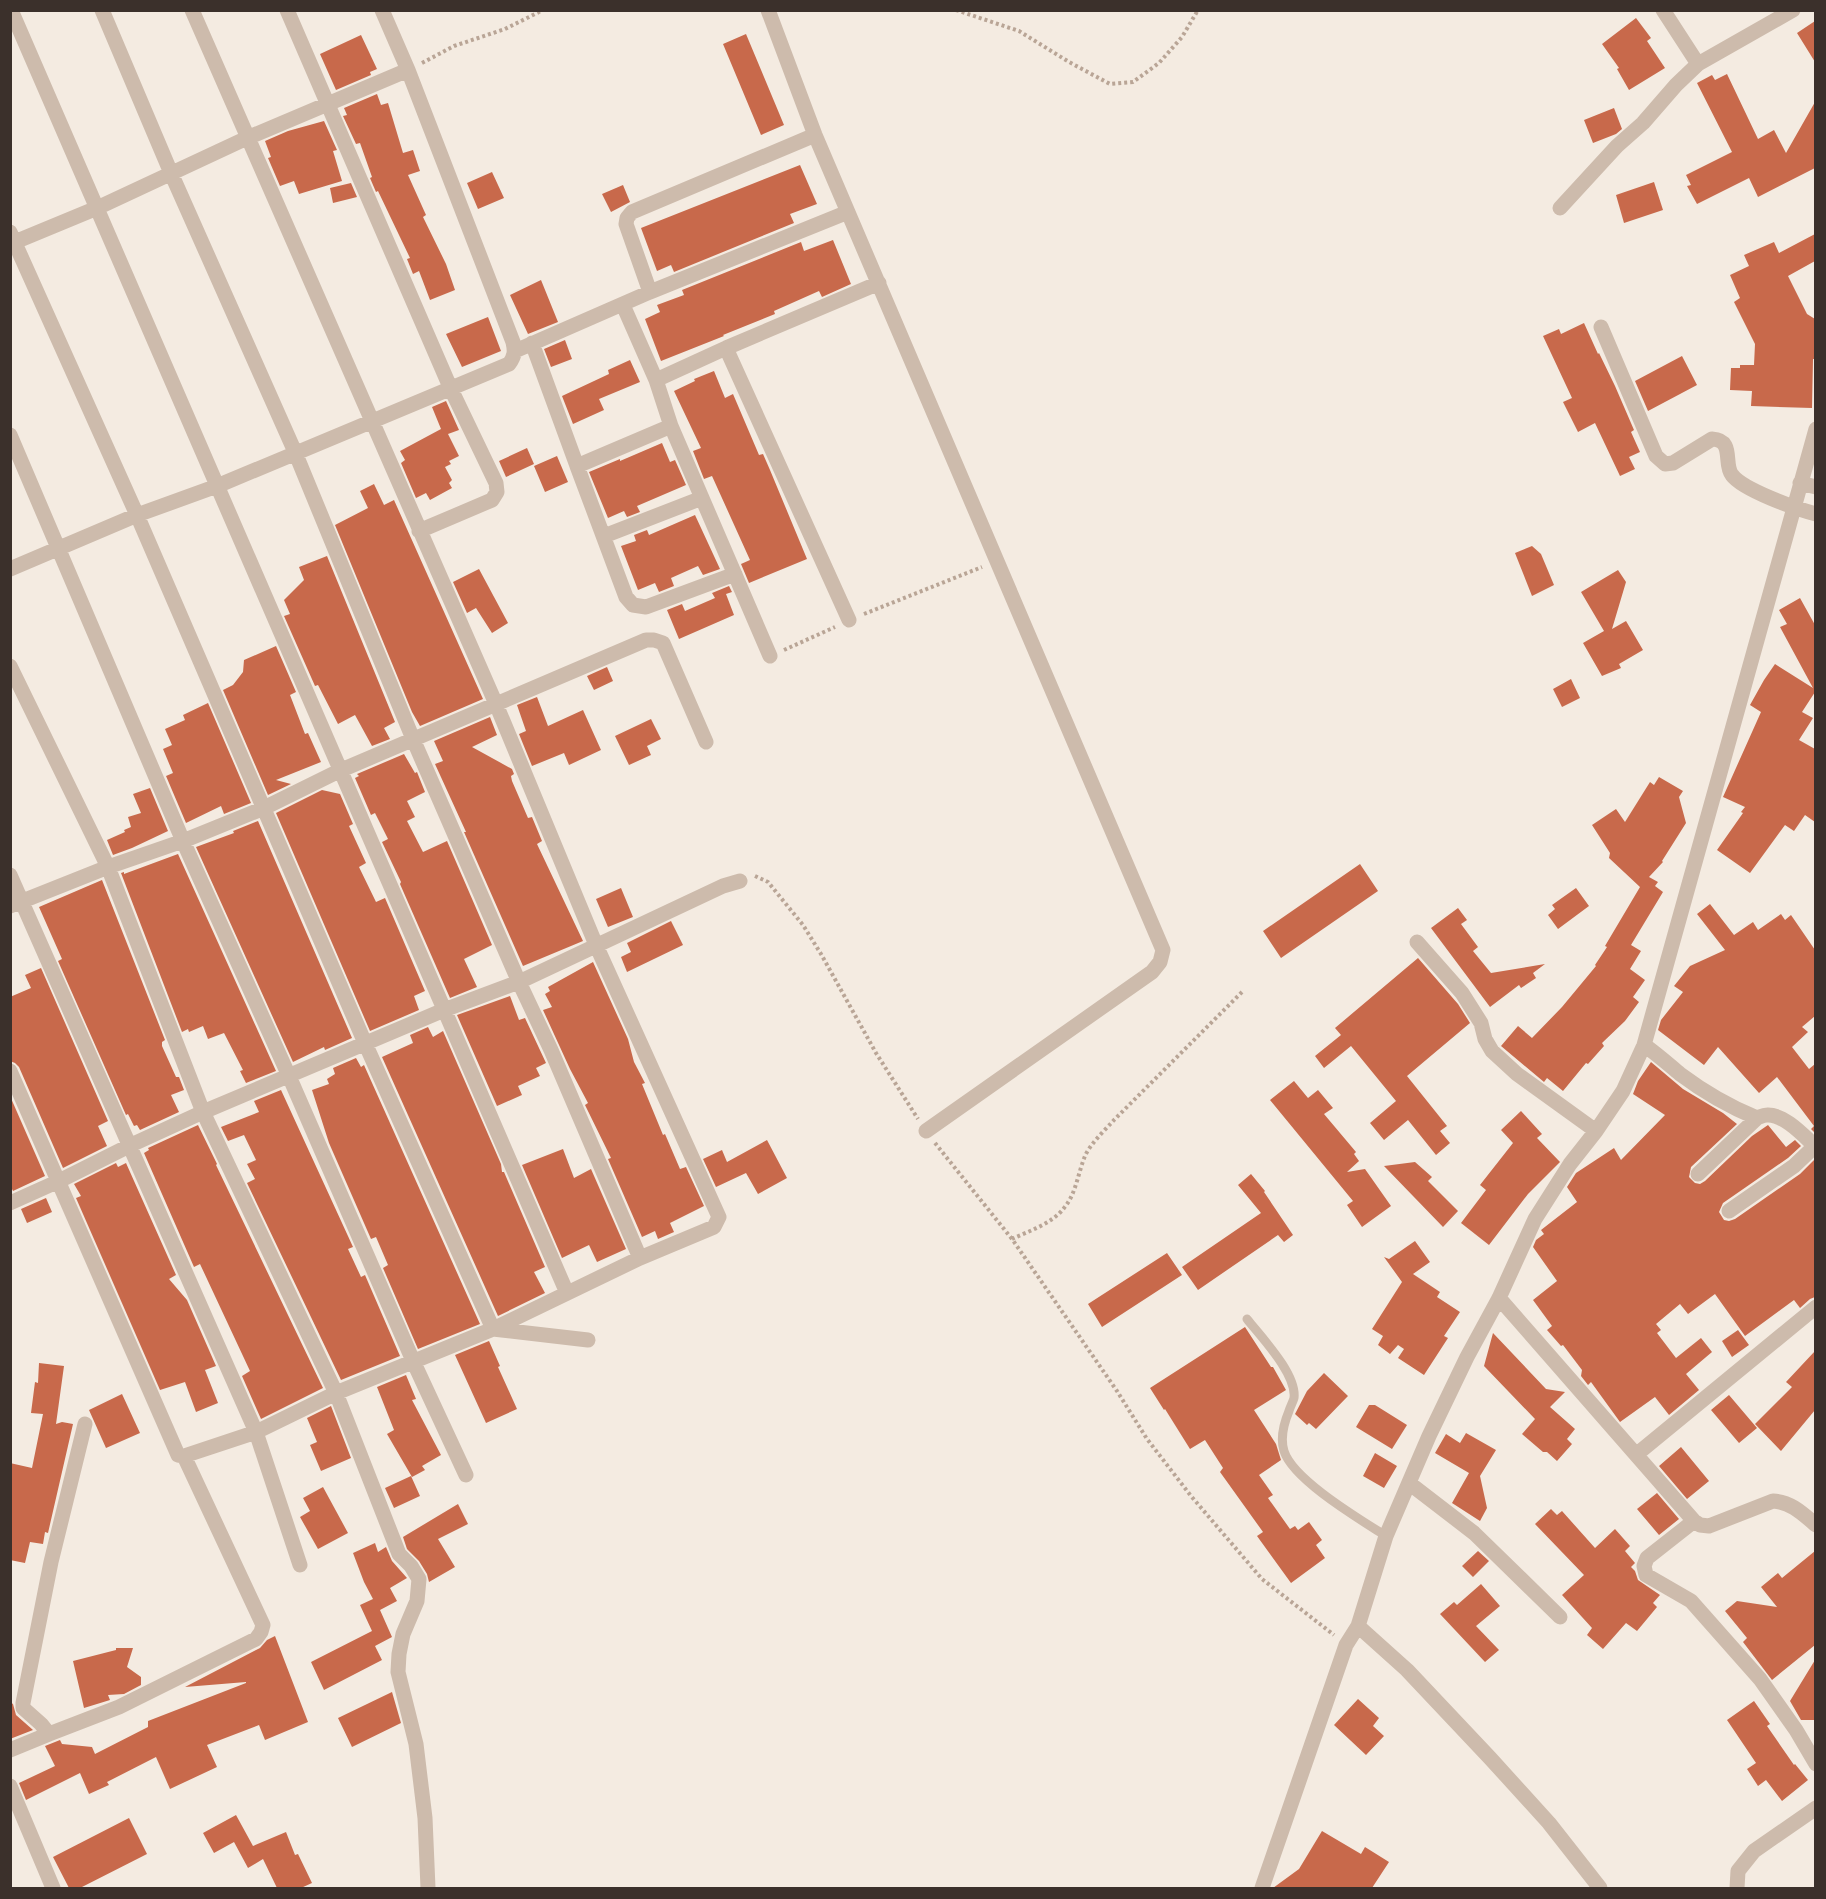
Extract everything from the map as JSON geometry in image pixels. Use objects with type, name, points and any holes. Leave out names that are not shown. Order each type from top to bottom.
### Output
[{"type":"street","points":[[11,10],[567,1293]]},
{"type":"street","points":[[102,10],[171,173],[295,452],[413,739],[519,982],[561,1071],[640,1258]]},
{"type":"street","points":[[10,1071],[178,1455],[184,1456],[256,1432],[336,1393],[493,1329],[640,1258],[714,1227],[719,1217],[596,945],[496,704],[192,10]]},
{"type":"street","points":[[287,10],[450,387],[496,483],[497,492],[492,500],[419,531]]},
{"type":"street","points":[[10,569],[137,515],[217,486],[450,387],[506,366],[514,356],[515,351],[408,70],[382,10]]},
{"type":"street","points":[[768,10],[815,135],[1163,950],[1160,962],[1152,972],[926,1131]]},
{"type":"street","points":[[1663,10],[1698,64]]},
{"type":"street","points":[[1560,208],[1698,64],[1793,10]]},
{"type":"street","points":[[408,70],[247,138],[97,208],[12,240],[137,515],[365,1043],[493,1329]]},
{"type":"street","points":[[650,292],[626,224],[632,212],[815,135]]},
{"type":"street","points":[[515,351],[650,292],[848,212]]},
{"type":"street","points":[[656,380],[879,283]]},
{"type":"street","points":[[623,305],[656,380],[671,426],[770,656]]},
{"type":"street","points":[[1601,327],[1656,456],[1665,464],[1673,463],[1712,440],[1717,440],[1725,446],[1728,453],[1729,472],[1740,483],[1794,508],[1815,514]]},
{"type":"street","points":[[532,344],[626,597],[633,605],[646,607],[735,574]]},
{"type":"street","points":[[726,348],[849,620]]},
{"type":"street","points":[[577,466],[671,426]]},
{"type":"street","points":[[1262,1888],[1346,1645],[1358,1626],[1386,1536],[1409,1483],[1453,1387],[1499,1298],[1534,1219],[1570,1164],[1623,1091],[1644,1045],[1815,429]]},
{"type":"street","points":[[10,435],[183,841],[465,1475]]},
{"type":"street","points":[[1800,483],[1815,487]]},
{"type":"street","points":[[604,536],[702,498]]},
{"type":"street","points":[[16,903],[183,841],[264,808],[339,771],[646,640],[663,643],[706,742]]},
{"type":"street","points":[[10,666],[108,867],[203,1112],[336,1393],[399,1554],[411,1566],[419,1579],[417,1601],[403,1634],[398,1672],[416,1744],[425,1818],[428,1888]]},
{"type":"street","points":[[10,875],[16,903],[131,1145],[256,1432],[300,1565]]},
{"type":"street","points":[[10,1203],[59,1182],[203,1112],[444,1010],[519,982],[723,886],[740,881]]},
{"type":"street","points":[[1417,942],[1462,993],[1481,1023],[1485,1039],[1492,1051],[1517,1074],[1596,1131]]},
{"type":"street","points":[[1644,1045],[1667,1061],[1680,1074],[1734,1108],[1757,1118]]},
{"type":"street","points":[[1698,1174],[1757,1118],[1767,1115],[1782,1119],[1815,1146],[1794,1166],[1729,1211]]},
{"type":"street","points":[[1499,1298],[1694,1521],[1708,1526],[1773,1501],[1783,1501],[1796,1508],[1815,1525]]},
{"type":"street","points":[[1637,1454],[1815,1307]]},
{"type":"street","points":[[493,1329],[588,1340]]},
{"type":"street","points":[[49,1734],[23,1708],[23,1703],[51,1562],[85,1424]]},
{"type":"street","points":[[10,1750],[119,1707],[256,1639],[261,1632],[263,1624],[184,1456]]},
{"type":"street","points":[[1409,1483],[1474,1533],[1560,1617]]},
{"type":"street","points":[[1694,1521],[1647,1558],[1644,1566],[1646,1575],[1691,1601],[1760,1679],[1796,1730],[1815,1764]]},
{"type":"street","points":[[1358,1626],[1407,1671],[1490,1758],[1549,1823],[1600,1888]]},
{"type":"street","points":[[10,1786],[53,1888]]},
{"type":"street","points":[[1737,1888],[1738,1871],[1754,1851],[1815,1808]]},
{"type":"lane","points":[[1247,1320],[1282,1364],[1292,1383],[1294,1398],[1282,1433],[1284,1452],[1292,1466],[1329,1500],[1386,1536]]},
{"type":"path","points":[[408,70],[454,46],[504,29],[543,10]]},
{"type":"path","points":[[956,10],[1019,31],[1110,84],[1133,82],[1159,63],[1182,37],[1198,10]]},
{"type":"path","points":[[770,656],[849,620],[997,561]]},
{"type":"path","points":[[723,886],[755,876],[768,882],[778,894],[803,925],[876,1053],[926,1131],[1012,1239],[1117,1391],[1147,1439],[1191,1496],[1262,1579],[1346,1645]]},
{"type":"path","points":[[1012,1239],[1051,1220],[1064,1209],[1075,1188],[1086,1154],[1096,1140],[1244,991]]},
{"type":"building","points":[[1636,18],[1651,38],[1647,41],[1665,68],[1629,90],[1617,69],[1619,68],[1602,44]]},
{"type":"building","points":[[1815,21],[1815,62],[1797,33]]},
{"type":"building","points":[[746,34],[784,125],[761,135],[723,44]]},
{"type":"building","points":[[361,35],[377,69],[370,72],[371,75],[336,90],[320,54]]},
{"type":"building","points":[[1727,74],[1758,139],[1774,130],[1786,153],[1815,102],[1815,168],[1758,197],[1749,178],[1697,204],[1687,186],[1691,185],[1686,175],[1732,152],[1697,83],[1712,75],[1715,80]]},
{"type":"building","points":[[377,94],[381,105],[388,103],[403,153],[413,150],[420,171],[408,175],[426,215],[423,217],[446,264],[455,290],[430,300],[419,271],[413,274],[407,259],[410,258],[370,178],[372,177],[360,143],[356,144],[343,116],[347,115],[344,108]]},
{"type":"building","points":[[1614,108],[1622,129],[1616,134],[1593,143],[1584,120]]},
{"type":"building","points":[[324,121],[337,150],[333,151],[342,181],[299,194],[294,181],[280,186],[268,158],[271,157],[265,141],[288,131]]},
{"type":"building","points":[[800,165],[817,204],[790,214],[794,223],[674,272],[671,265],[657,271],[641,228]]},
{"type":"building","points":[[492,172],[504,198],[478,209],[467,183]]},
{"type":"building","points":[[1654,182],[1663,210],[1624,223],[1616,195]]},
{"type":"building","points":[[351,183],[357,197],[333,203],[330,188]]},
{"type":"building","points":[[623,185],[630,202],[611,212],[602,194]]},
{"type":"building","points":[[1815,234],[1815,261],[1788,276],[1807,314],[1815,319],[1812,408],[1751,406],[1752,391],[1730,390],[1731,368],[1740,368],[1740,365],[1754,365],[1755,344],[1734,302],[1740,298],[1730,275],[1749,266],[1744,255],[1774,242],[1779,253]]},
{"type":"building","points":[[833,240],[851,284],[822,297],[819,291],[774,311],[775,314],[661,361],[645,319],[660,312],[657,305],[684,295],[682,290],[801,242],[804,251]]},
{"type":"building","points":[[541,280],[558,322],[528,334],[510,295]]},
{"type":"building","points":[[488,317],[501,351],[462,367],[446,334]]},
{"type":"building","points":[[1584,323],[1615,386],[1634,430],[1631,432],[1640,452],[1629,457],[1635,469],[1620,476],[1595,423],[1578,432],[1563,402],[1572,398],[1543,336],[1559,329],[1561,334]]},
{"type":"building","points":[[565,340],[572,359],[551,367],[544,349]]},
{"type":"building","points":[[1682,356],[1697,385],[1648,411],[1635,381]]},
{"type":"building","points":[[630,360],[640,382],[599,399],[604,410],[573,424],[562,396],[609,374],[608,370]]},
{"type":"building","points":[[714,371],[725,398],[733,394],[759,455],[763,454],[807,559],[749,583],[741,564],[750,560],[712,476],[704,479],[693,451],[701,448],[674,391]]},
{"type":"building","points":[[446,401],[459,430],[448,434],[459,456],[449,461],[451,464],[445,467],[452,480],[449,483],[452,488],[430,500],[426,493],[416,498],[401,463],[405,460],[400,451],[441,429],[432,407]]},
{"type":"building","points":[[662,443],[670,462],[675,460],[686,485],[637,506],[640,512],[627,517],[624,511],[608,518],[589,472]]},
{"type":"building","points":[[527,448],[534,464],[506,477],[499,461]]},
{"type":"building","points":[[557,456],[568,482],[545,492],[534,466]]},
{"type":"building","points":[[374,484],[384,505],[394,500],[483,699],[420,726],[412,712],[335,525],[368,508],[360,491]]},
{"type":"building","points":[[695,515],[720,569],[703,575],[698,566],[671,578],[674,586],[659,592],[655,583],[638,590],[621,546],[636,541],[634,535],[647,530],[649,535]]},
{"type":"building","points":[[1532,546],[1541,554],[1554,585],[1532,596],[1515,553]]},
{"type":"building","points":[[327,556],[395,722],[384,728],[390,739],[372,746],[355,715],[338,724],[318,685],[315,686],[284,616],[290,614],[284,600],[304,580],[299,567]]},
{"type":"building","points":[[479,569],[508,623],[492,633],[476,608],[467,613],[453,582]]},
{"type":"building","points":[[1618,570],[1626,582],[1612,629],[1626,621],[1643,650],[1619,664],[1621,668],[1602,676],[1583,643],[1604,631],[1581,592]]},
{"type":"building","points":[[729,586],[732,592],[726,594],[734,615],[679,639],[667,610],[682,604],[685,611],[715,598],[712,593]]},
{"type":"building","points":[[1800,598],[1815,625],[1815,692],[1802,712],[1813,718],[1799,740],[1815,749],[1815,822],[1805,815],[1794,831],[1785,825],[1750,873],[1717,850],[1745,807],[1723,797],[1761,712],[1750,705],[1775,664],[1813,688],[1780,627],[1787,624],[1779,610]]},
{"type":"building","points":[[276,646],[296,692],[290,695],[305,734],[308,733],[321,762],[276,780],[291,784],[268,795],[223,690],[233,685],[243,672],[244,660]]},
{"type":"building","points":[[607,667],[613,681],[594,690],[587,676]]},
{"type":"building","points":[[1571,679],[1580,698],[1562,707],[1553,689]]},
{"type":"building","points":[[537,697],[548,726],[583,710],[601,750],[569,765],[564,753],[532,766],[519,734],[526,731],[517,705]]},
{"type":"building","points":[[208,703],[251,803],[224,814],[221,806],[186,823],[166,776],[173,773],[163,749],[172,745],[165,729],[185,720],[183,715]]},
{"type":"building","points":[[490,717],[497,735],[472,747],[512,769],[514,774],[511,776],[512,781],[528,818],[532,817],[542,841],[537,844],[583,941],[523,966],[435,764],[443,761],[434,741]]},
{"type":"building","points":[[651,719],[661,739],[647,746],[651,755],[629,765],[615,736]]},
{"type":"building","points":[[404,754],[415,773],[417,772],[425,792],[407,801],[415,817],[407,821],[423,852],[447,841],[492,945],[464,959],[477,987],[450,998],[382,842],[388,839],[375,813],[371,815],[355,778],[359,776],[357,774]]},
{"type":"building","points":[[1659,777],[1683,791],[1679,797],[1686,823],[1663,862],[1649,877],[1658,882],[1655,886],[1663,892],[1631,945],[1641,951],[1630,969],[1645,980],[1633,997],[1639,1002],[1625,1021],[1602,1043],[1604,1046],[1588,1064],[1586,1063],[1563,1091],[1547,1078],[1544,1082],[1501,1046],[1518,1026],[1532,1038],[1562,1007],[1596,966],[1607,947],[1605,946],[1640,887],[1609,858],[1610,853],[1592,825],[1616,809],[1625,822],[1650,782],[1654,785]]},
{"type":"building","points":[[150,788],[168,831],[113,855],[107,840],[131,827],[128,817],[141,813],[133,794]]},
{"type":"building","points":[[322,790],[340,794],[353,824],[349,826],[366,863],[359,867],[376,902],[385,898],[425,991],[414,996],[419,1010],[370,1031],[276,813]]},
{"type":"building","points":[[258,821],[352,1038],[325,1050],[324,1047],[293,1062],[196,847]]},
{"type":"building","points":[[178,854],[276,1071],[246,1083],[240,1071],[243,1070],[224,1033],[208,1039],[203,1026],[189,1032],[188,1029],[182,1032],[121,873],[124,872],[124,874]]},
{"type":"building","points":[[1360,864],[1378,891],[1281,958],[1263,931]]},
{"type":"building","points":[[102,880],[165,1040],[162,1046],[184,1090],[171,1095],[179,1112],[140,1130],[137,1125],[134,1126],[128,1114],[126,1115],[58,961],[62,959],[39,907]]},
{"type":"building","points":[[621,888],[633,917],[608,927],[596,899]]},
{"type":"building","points":[[1576,888],[1589,906],[1558,929],[1548,915],[1555,909],[1552,905]]},
{"type":"building","points":[[1710,904],[1734,935],[1753,922],[1758,930],[1781,914],[1785,920],[1791,915],[1815,950],[1815,1016],[1802,1027],[1808,1032],[1792,1047],[1809,1069],[1815,1064],[1815,1133],[1811,1129],[1814,1126],[1777,1077],[1759,1093],[1718,1047],[1704,1065],[1658,1030],[1661,1020],[1683,992],[1674,986],[1690,966],[1725,950],[1697,914]]},
{"type":"building","points":[[1458,908],[1467,920],[1461,924],[1478,947],[1473,951],[1491,973],[1545,964],[1533,973],[1536,978],[1521,988],[1519,985],[1490,1007],[1431,928]]},
{"type":"building","points":[[671,921],[683,945],[627,972],[621,957],[631,952],[627,943]]},
{"type":"building","points":[[1418,958],[1458,1004],[1470,1023],[1407,1076],[1447,1126],[1440,1131],[1450,1143],[1436,1155],[1408,1120],[1384,1140],[1370,1123],[1396,1101],[1351,1046],[1324,1068],[1315,1056],[1341,1035],[1335,1028]]},
{"type":"building","points":[[593,962],[628,1039],[634,1062],[645,1083],[642,1084],[663,1135],[665,1134],[680,1169],[686,1167],[704,1206],[670,1223],[674,1232],[658,1239],[655,1231],[642,1237],[608,1159],[611,1158],[585,1105],[588,1103],[543,1010],[552,1007],[545,994],[550,991],[548,987]]},
{"type":"building","points":[[41,968],[108,1121],[98,1126],[107,1146],[63,1168],[19,1067],[10,1061],[10,997],[31,988],[25,975]]},
{"type":"building","points":[[510,996],[519,1020],[525,1018],[546,1063],[536,1068],[540,1076],[518,1086],[522,1095],[497,1106],[457,1015]]},
{"type":"building","points":[[428,1027],[433,1037],[443,1031],[545,1267],[534,1272],[545,1293],[498,1316],[382,1057],[413,1043],[410,1035]]},
{"type":"building","points":[[356,1058],[361,1067],[364,1065],[480,1324],[418,1349],[383,1268],[388,1265],[376,1237],[371,1239],[329,1143],[312,1090],[329,1084],[327,1079],[335,1074],[333,1068]]},
{"type":"building","points":[[1651,1062],[1683,1089],[1737,1124],[1691,1167],[1689,1177],[1695,1183],[1700,1184],[1705,1181],[1752,1136],[1768,1125],[1786,1147],[1795,1140],[1801,1146],[1788,1158],[1723,1203],[1719,1212],[1724,1220],[1735,1219],[1800,1174],[1815,1159],[1815,1297],[1800,1308],[1794,1300],[1745,1336],[1715,1294],[1688,1314],[1680,1304],[1656,1324],[1661,1330],[1657,1333],[1676,1358],[1701,1338],[1712,1352],[1686,1374],[1699,1390],[1669,1415],[1655,1397],[1620,1422],[1591,1382],[1588,1385],[1581,1376],[1582,1370],[1563,1345],[1561,1346],[1547,1330],[1552,1326],[1533,1300],[1557,1281],[1533,1247],[1536,1240],[1544,1234],[1541,1230],[1577,1202],[1567,1187],[1576,1173],[1614,1148],[1621,1160],[1665,1115],[1633,1094],[1638,1081]]},
{"type":"building","points":[[1294,1081],[1308,1098],[1318,1090],[1333,1108],[1324,1114],[1356,1152],[1354,1154],[1359,1161],[1347,1172],[1365,1169],[1391,1206],[1362,1227],[1347,1205],[1353,1201],[1270,1100]]},
{"type":"building","points":[[281,1090],[353,1247],[348,1249],[361,1277],[365,1275],[400,1356],[341,1380],[247,1183],[255,1179],[247,1164],[256,1160],[244,1135],[228,1141],[221,1127],[259,1112],[254,1101]]},
{"type":"building","points":[[10,1096],[45,1176],[13,1191],[10,1185]]},
{"type":"building","points":[[1521,1111],[1542,1134],[1537,1138],[1560,1162],[1528,1194],[1489,1245],[1461,1223],[1486,1190],[1480,1185],[1513,1143],[1501,1130]]},
{"type":"building","points":[[198,1125],[323,1388],[261,1419],[242,1376],[250,1371],[200,1264],[194,1267],[144,1153],[149,1150],[148,1148]]},
{"type":"building","points":[[767,1140],[787,1178],[758,1194],[746,1173],[716,1187],[703,1159],[722,1150],[727,1162]]},
{"type":"building","points":[[563,1149],[574,1178],[591,1169],[626,1249],[597,1262],[589,1245],[562,1258],[522,1165]]},
{"type":"building","points":[[1415,1162],[1432,1177],[1428,1181],[1458,1211],[1443,1227],[1384,1166]]},
{"type":"building","points":[[116,1163],[118,1167],[126,1163],[176,1275],[169,1279],[187,1300],[216,1366],[205,1370],[218,1403],[196,1412],[185,1382],[160,1390],[76,1198],[81,1196],[74,1184]]},
{"type":"building","points":[[1251,1174],[1265,1191],[1293,1235],[1284,1242],[1278,1235],[1198,1290],[1182,1267],[1261,1213],[1238,1185]]},
{"type":"building","points":[[46,1198],[52,1212],[27,1223],[21,1209]]},
{"type":"building","points":[[1415,1241],[1430,1262],[1413,1274],[1440,1292],[1437,1297],[1460,1312],[1444,1336],[1448,1338],[1424,1375],[1398,1358],[1404,1349],[1398,1345],[1390,1354],[1378,1345],[1383,1336],[1372,1329],[1402,1282],[1384,1257],[1389,1259]]},
{"type":"building","points":[[1167,1253],[1182,1275],[1102,1327],[1088,1304]]},
{"type":"building","points":[[1245,1327],[1286,1390],[1254,1410],[1276,1444],[1281,1460],[1259,1475],[1273,1495],[1268,1498],[1290,1529],[1295,1526],[1298,1530],[1309,1522],[1322,1540],[1316,1545],[1325,1558],[1291,1583],[1257,1536],[1263,1532],[1220,1472],[1223,1468],[1205,1440],[1190,1449],[1150,1388]]},
{"type":"building","points":[[1738,1330],[1749,1345],[1732,1357],[1722,1341]]},
{"type":"building","points":[[1493,1333],[1546,1389],[1565,1392],[1550,1407],[1575,1429],[1567,1439],[1572,1444],[1557,1461],[1522,1434],[1535,1419],[1484,1366]]},
{"type":"building","points":[[489,1341],[517,1409],[486,1423],[455,1355]]},
{"type":"building","points":[[1815,1351],[1815,1410],[1781,1451],[1755,1424],[1792,1387],[1786,1382]]},
{"type":"building","points":[[39,1363],[64,1366],[56,1424],[62,1422],[73,1424],[48,1533],[45,1532],[43,1544],[30,1542],[25,1563],[10,1560],[10,1463],[32,1468],[43,1414],[31,1413],[35,1382],[38,1383]]},
{"type":"building","points":[[1324,1373],[1348,1396],[1316,1429],[1309,1423],[1307,1425],[1295,1414],[1307,1391]]},
{"type":"building","points":[[406,1375],[416,1399],[412,1400],[441,1455],[422,1466],[425,1470],[412,1477],[387,1434],[394,1430],[377,1387]]},
{"type":"building","points":[[122,1394],[140,1433],[106,1448],[89,1410]]},
{"type":"building","points":[[1729,1395],[1757,1428],[1739,1443],[1711,1410]]},
{"type":"building","points":[[1369,1405],[1375,1405],[1407,1425],[1392,1449],[1356,1427]]},
{"type":"building","points":[[331,1406],[351,1458],[321,1471],[310,1445],[317,1442],[307,1418]]},
{"type":"building","points":[[1466,1433],[1496,1450],[1480,1476],[1487,1508],[1480,1521],[1452,1503],[1469,1473],[1435,1453],[1446,1434],[1460,1443]]},
{"type":"building","points":[[1681,1447],[1709,1481],[1687,1499],[1659,1466]]},
{"type":"building","points":[[1375,1453],[1397,1466],[1384,1488],[1363,1476]]},
{"type":"building","points":[[411,1476],[420,1496],[394,1508],[385,1488]]},
{"type":"building","points":[[323,1487],[348,1533],[318,1549],[300,1517],[310,1511],[303,1498]]},
{"type":"building","points":[[1657,1493],[1679,1519],[1659,1535],[1637,1509]]},
{"type":"building","points":[[458,1504],[468,1524],[438,1539],[455,1567],[429,1582],[419,1561],[407,1549],[403,1537]]},
{"type":"building","points":[[1551,1509],[1557,1515],[1562,1511],[1595,1548],[1615,1529],[1630,1546],[1625,1551],[1635,1563],[1631,1567],[1638,1580],[1660,1595],[1653,1603],[1657,1607],[1637,1631],[1626,1623],[1603,1649],[1587,1635],[1592,1628],[1562,1595],[1584,1575],[1535,1524]]},
{"type":"building","points":[[375,1543],[378,1552],[386,1547],[392,1561],[407,1578],[390,1588],[397,1601],[380,1610],[392,1637],[375,1646],[382,1660],[324,1690],[311,1662],[372,1631],[360,1605],[373,1599],[353,1553]]},
{"type":"building","points":[[1478,1551],[1489,1561],[1473,1577],[1462,1566]]},
{"type":"building","points":[[1815,1551],[1815,1645],[1772,1680],[1743,1642],[1747,1638],[1725,1611],[1737,1601],[1777,1607],[1761,1587],[1778,1573],[1782,1578]]},
{"type":"building","points":[[1481,1584],[1500,1606],[1476,1626],[1499,1650],[1485,1662],[1440,1614],[1454,1602],[1457,1605]]},
{"type":"building","points":[[275,1636],[308,1722],[265,1740],[259,1725],[207,1745],[217,1767],[170,1789],[156,1757],[107,1782],[109,1785],[89,1794],[80,1773],[26,1800],[19,1783],[55,1766],[45,1746],[60,1740],[62,1744],[92,1747],[95,1754],[148,1727],[148,1721],[246,1683],[185,1687],[260,1648],[267,1640]]},
{"type":"building","points":[[116,1648],[133,1648],[127,1667],[141,1677],[141,1685],[124,1694],[108,1695],[110,1700],[84,1708],[73,1661],[116,1650]]},
{"type":"building","points":[[1815,1660],[1815,1720],[1801,1720],[1790,1701]]},
{"type":"building","points":[[392,1692],[401,1723],[352,1747],[338,1718]]},
{"type":"building","points":[[1358,1699],[1379,1718],[1373,1726],[1384,1736],[1366,1755],[1334,1725]]},
{"type":"building","points":[[1754,1701],[1770,1724],[1767,1726],[1794,1765],[1808,1780],[1782,1801],[1766,1780],[1758,1786],[1747,1769],[1756,1763],[1727,1720]]},
{"type":"building","points":[[10,1702],[13,1704],[16,1715],[33,1730],[10,1739]]},
{"type":"building","points":[[236,1815],[253,1846],[286,1832],[295,1855],[298,1854],[312,1883],[301,1888],[277,1888],[263,1859],[248,1868],[234,1842],[214,1853],[203,1833]]},
{"type":"building","points":[[129,1818],[147,1854],[80,1888],[69,1888],[53,1857]]},
{"type":"building","points":[[1322,1831],[1361,1854],[1365,1847],[1389,1862],[1372,1888],[1273,1888],[1299,1869]]}]
